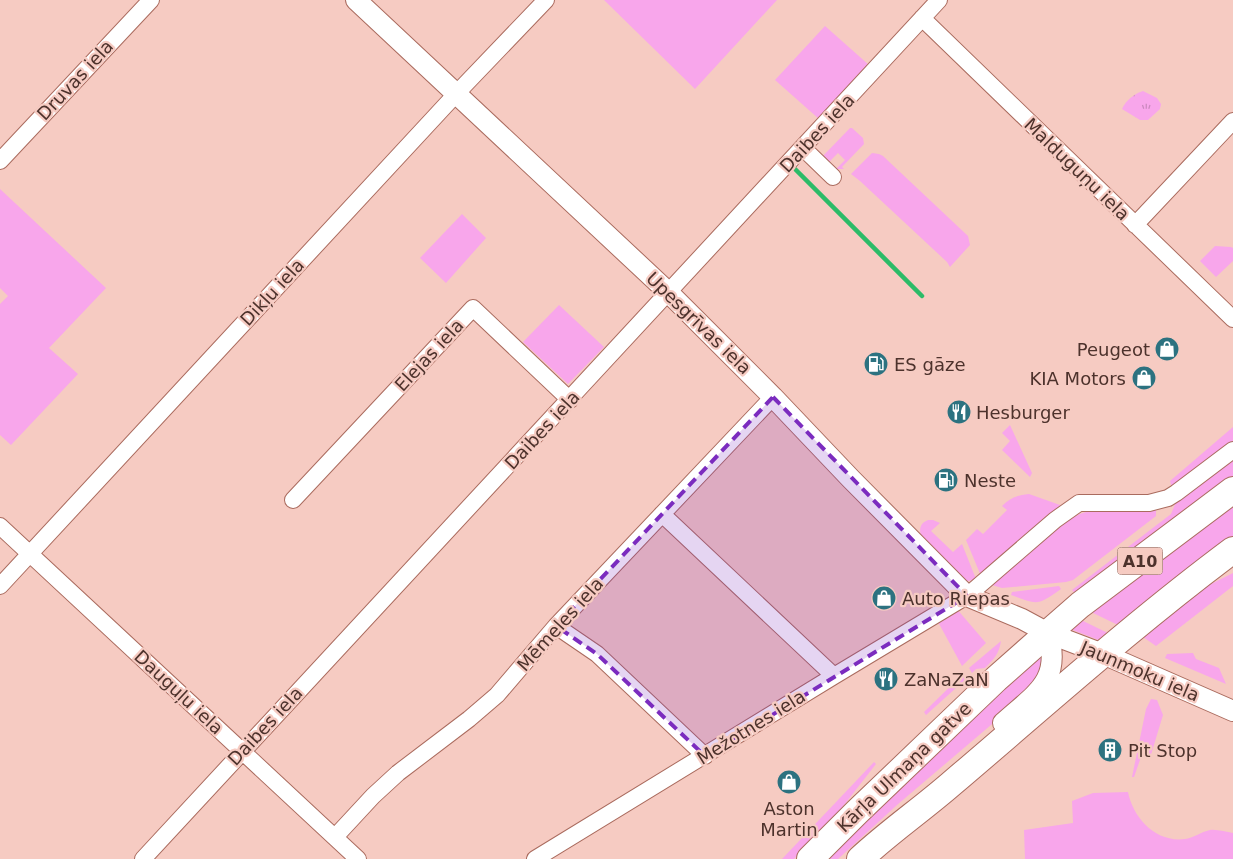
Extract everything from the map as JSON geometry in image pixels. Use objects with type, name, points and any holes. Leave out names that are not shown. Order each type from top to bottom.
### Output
[{"type":"highway","name":"Kārļa Ulmaņa gatve","points":[[810,859],[996,679],[1080,605],[1233,490]]},
{"type":"highway","name":"Kārļa Ulmaņa gatve","points":[[860,859],[1103,654],[1193,580],[1233,550]]},
{"type":"street","name":"Druvas iela","points":[[0,161],[151,0]]},
{"type":"street","name":"Upesgrīvas iela","points":[[356,0],[668,292],[967,596],[1022,619],[1048,633]]},
{"type":"street","name":"Dikļu iela","points":[[0,586],[456,94],[546,0]]},
{"type":"street","name":"Daibes iela","points":[[143,859],[939,0]]},
{"type":"street","name":"Malduguņu iela","points":[[922,18],[1233,319]]},
{"type":"street","points":[[1135,226],[1233,121]]},
{"type":"street","points":[[802,148],[833,177]]},
{"type":"street","name":"Elejas iela","points":[[293,500],[473,308],[570,400]]},
{"type":"street","name":"Mēmeles iela","points":[[335,837],[373,796],[398,773],[497,695],[556,626],[773,397]]},
{"type":"street","name":"Mežotnes iela","points":[[536,859],[967,596],[1055,520],[1080,503],[1149,503],[1168,498],[1233,450]]},
{"type":"street","points":[[662,514],[834,676]]},
{"type":"street","name":"Dauguļu iela","points":[[0,526],[358,859]]},
{"type":"street","points":[[556,626],[597,654],[705,756]]},
{"type":"street","points":[[991,750],[1003,724],[1046,681],[1052,666],[1052,647],[1048,633]]},
{"type":"street","name":"Jaunmoku iela","points":[[1048,633],[1103,654],[1233,711]]},
{"type":"highlighted area","points":[[773,397],[967,596],[705,756],[597,654],[556,626]]},
{"type":"green space","points":[[604,0],[777,0],[695,89]]},
{"type":"green space","points":[[825,26],[869,65],[819,119],[775,80]]},
{"type":"green space","points":[[1143,91],[1157,98],[1161,104],[1160,109],[1148,120],[1140,120],[1122,109],[1131,98]]},
{"type":"green space","points":[[850,128],[863,138],[864,144],[842,167],[844,169],[836,169],[845,160],[838,153],[828,163],[822,157]]},
{"type":"green space","points":[[872,153],[883,156],[968,236],[970,245],[950,267],[947,262],[851,174]]},
{"type":"green space","points":[[0,189],[106,288],[49,348],[78,374],[11,445],[0,435],[0,304],[8,296],[0,288]]},
{"type":"green space","points":[[462,214],[486,238],[446,283],[420,258]]},
{"type":"green space","points":[[1215,246],[1233,248],[1233,261],[1216,277],[1200,261]]},
{"type":"green space","points":[[559,305],[604,347],[568,384],[523,342]]},
{"type":"green space","points":[[1010,425],[1032,473],[1030,477],[1002,450],[1010,441],[1002,433]]},
{"type":"green space","points":[[1233,427],[1233,442],[1172,488],[1170,481]]},
{"type":"green space","points":[[1233,457],[1233,477],[1077,595],[1072,590],[1171,514],[1176,502]]},
{"type":"green space","points":[[1029,494],[1061,507],[981,576],[966,540],[977,529],[983,534],[1007,510],[1002,506],[1008,501],[1017,496]]},
{"type":"green space","points":[[1233,504],[1233,536],[1120,626],[1091,612]]},
{"type":"green space","points":[[1156,508],[1156,516],[1073,580],[1002,588],[992,585],[1025,555],[1076,516],[1095,511]]},
{"type":"green space","points":[[928,520],[940,523],[931,531],[953,552],[962,544],[976,579],[968,581],[959,578],[921,537],[921,527]]},
{"type":"green space","points":[[1233,573],[1233,586],[1156,646],[1143,637],[1207,586]]},
{"type":"green space","points":[[1059,586],[1061,589],[1047,599],[1037,602],[1027,601],[1011,595],[1012,592]]},
{"type":"green space","points":[[956,608],[986,643],[962,666],[937,620]]},
{"type":"green space","points":[[1081,620],[1110,634],[1101,641],[1070,629]]},
{"type":"green space","points":[[1001,641],[997,653],[991,662],[985,668],[976,669],[972,673],[969,668]]},
{"type":"green space","points":[[1044,650],[1039,684],[897,805],[838,859],[829,859],[974,714]]},
{"type":"green space","points":[[1193,653],[1196,659],[1219,668],[1226,684],[1165,658],[1167,654]]},
{"type":"green space","points":[[962,675],[966,679],[926,715],[924,712]]},
{"type":"green space","points":[[1151,699],[1157,700],[1163,715],[1150,758],[1141,757],[1134,777],[1132,777],[1146,709]]},
{"type":"green space","points":[[874,762],[876,764],[837,814],[794,859],[782,859]]},
{"type":"green space","points":[[1128,792],[1135,811],[1141,819],[1156,833],[1165,837],[1185,839],[1213,830],[1233,833],[1233,859],[1025,859],[1024,830],[1073,823],[1072,801],[1093,793]]},
{"type":"waterway","points":[[795,169],[922,296]]},
{"type":"place","name":"Peugeot","points":[[1167,349]]},
{"type":"place","name":"ES gāze","points":[[876,364]]},
{"type":"place","name":"KIA Motors","points":[[1144,378]]},
{"type":"place","name":"Hesburger","points":[[959,412]]},
{"type":"place","name":"Neste","points":[[946,480]]},
{"type":"place","name":"Auto Riepas","points":[[884,598]]},
{"type":"place","name":"ZaNaZaN","points":[[886,679]]},
{"type":"place","name":"Pit Stop","points":[[1110,750]]},
{"type":"place","name":"Aston Martin","points":[[789,782]]}]
